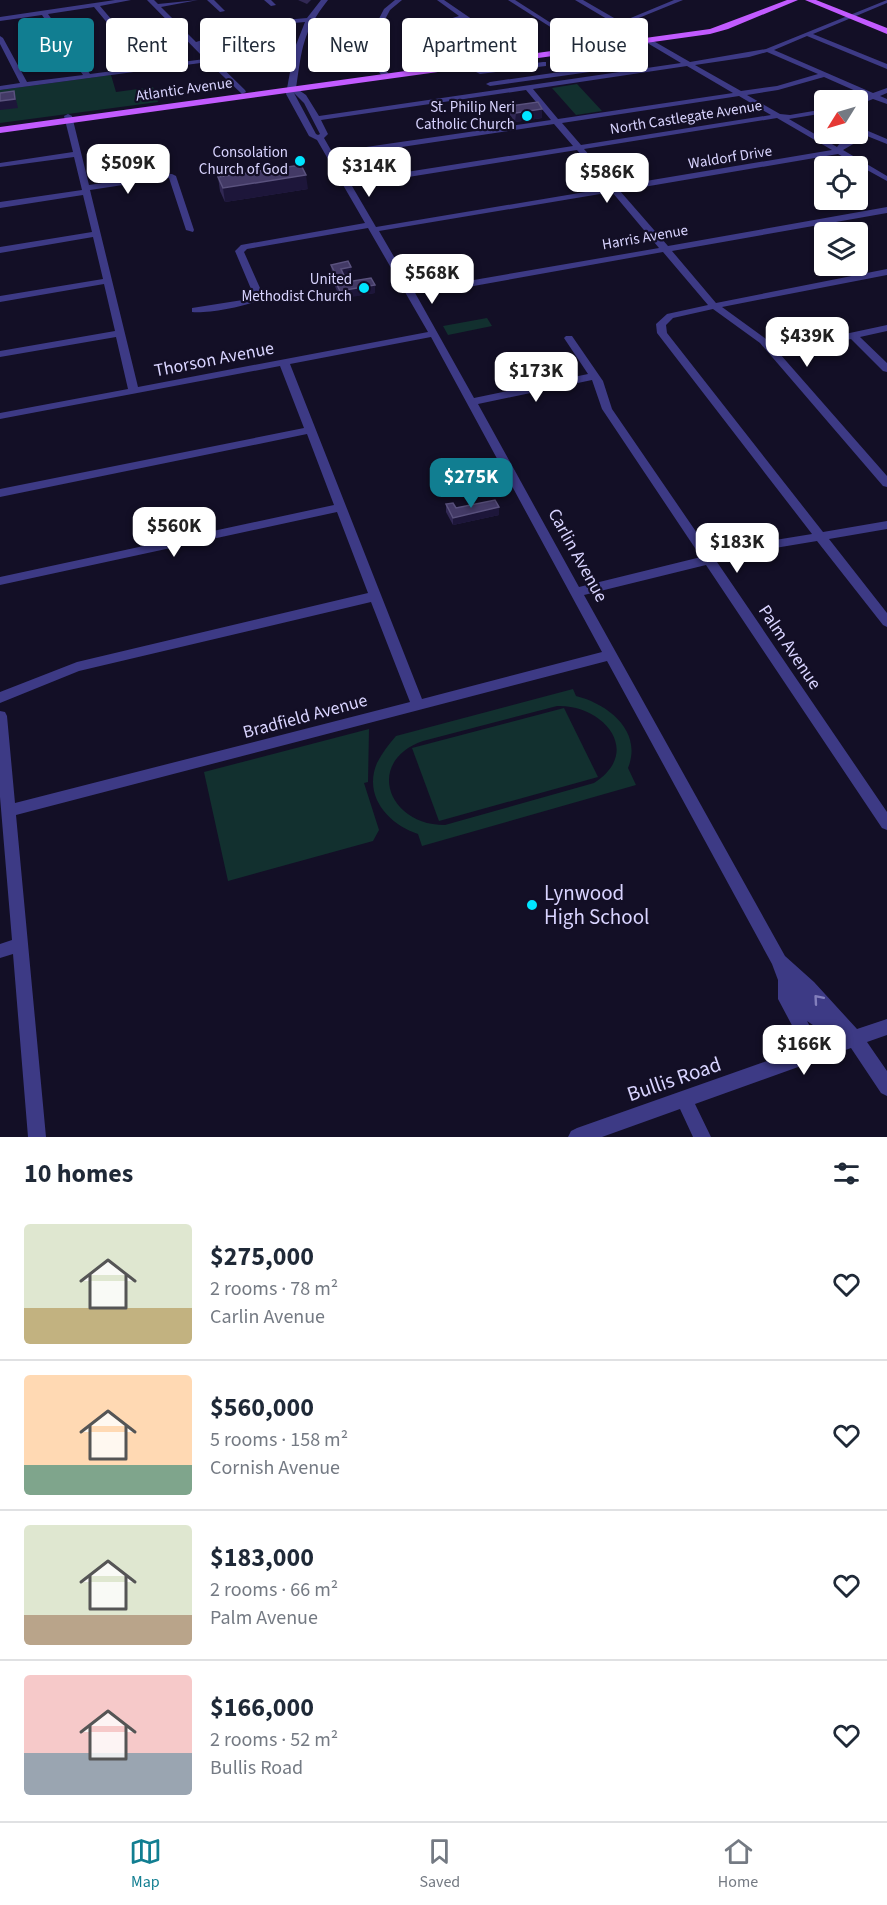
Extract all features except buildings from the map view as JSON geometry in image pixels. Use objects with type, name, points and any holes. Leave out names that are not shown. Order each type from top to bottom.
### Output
[{"type":"main road","name":"Atlantic Avenue","points":[[648,38],[711,27],[782,0]]},
{"type":"main road","name":"Atlantic Avenue","points":[[648,38],[725,27],[794,0]]},
{"type":"main road","points":[[809,0],[887,31]]},
{"type":"main road","name":"Atlantic Avenue","points":[[0,127],[402,72]]},
{"type":"main road","name":"Atlantic Avenue","points":[[69,118],[242,92],[293,87]]},
{"type":"street","points":[[60,0],[66,9]]},
{"type":"street","points":[[0,19],[128,0]]},
{"type":"street","points":[[150,0],[200,50]]},
{"type":"street","points":[[156,6],[195,0]]},
{"type":"street","points":[[210,0],[222,11]]},
{"type":"street","name":"Carlin Avenue","points":[[311,18],[326,0]]},
{"type":"street","points":[[385,74],[370,52],[369,42],[387,9],[399,0]]},
{"type":"street","points":[[440,0],[465,17]]},
{"type":"street","points":[[511,0],[550,26]]},
{"type":"street","points":[[578,0],[611,18]]},
{"type":"street","points":[[586,0],[617,18]]},
{"type":"street","points":[[634,18],[680,0]]},
{"type":"street","points":[[315,119],[694,64],[768,50],[887,1]]},
{"type":"street","points":[[96,5],[107,18]]},
{"type":"street","points":[[44,13],[88,76]]},
{"type":"street","points":[[195,45],[259,24],[308,20]]},
{"type":"street","name":"Carlin Avenue","points":[[308,22],[298,42],[293,87],[290,94],[313,136],[320,138],[370,228],[434,334],[779,961],[785,981],[811,1014],[834,1031],[853,1040]]},
{"type":"street","points":[[807,34],[887,67]]},
{"type":"street","points":[[0,38],[4,52],[25,85]]},
{"type":"street","points":[[648,38],[780,117],[887,172]]},
{"type":"street","points":[[768,50],[887,102]]},
{"type":"street","points":[[538,65],[543,64]]},
{"type":"street","points":[[0,88],[123,72]]},
{"type":"street","points":[[222,72],[242,92]]},
{"type":"street","points":[[517,72],[523,79]]},
{"type":"street","points":[[490,84],[570,72]]},
{"type":"street","points":[[601,72],[606,77]]},
{"type":"street","points":[[330,155],[743,93],[796,84],[824,75]]},
{"type":"street","name":"Carlin Avenue","points":[[293,87],[300,92],[324,134],[320,138]]},
{"type":"street","points":[[528,88],[714,306],[751,331],[774,352],[887,483]]},
{"type":"street","points":[[868,99],[887,90]]},
{"type":"street","points":[[743,93],[790,117],[887,179]]},
{"type":"street","name":"North Castlegate Avenue","points":[[346,184],[814,113]]},
{"type":"street","points":[[69,118],[134,391]]},
{"type":"street","points":[[868,133],[887,142]]},
{"type":"street","points":[[840,149],[847,144]]},
{"type":"street","name":"Waldorf Drive","points":[[195,310],[258,299],[259,296],[240,253],[241,248],[615,189],[840,149]]},
{"type":"street","points":[[0,165],[77,154]]},
{"type":"street","points":[[0,205],[170,176],[174,178],[190,230]]},
{"type":"street","name":"Harris Avenue","points":[[407,289],[468,284],[887,210]]},
{"type":"street","points":[[0,250],[96,234]]},
{"type":"street","points":[[887,272],[670,316],[661,324],[662,333],[887,622]]},
{"type":"street","points":[[0,299],[108,281]]},
{"type":"street","points":[[774,352],[887,328]]},
{"type":"street","points":[[0,354],[120,333]]},
{"type":"street","name":"Thorson Avenue","points":[[0,416],[434,334]]},
{"type":"street","points":[[853,335],[887,369]]},
{"type":"street","name":"Palm Avenue","points":[[569,338],[594,376],[607,409],[887,824]]},
{"type":"street","points":[[284,363],[418,705]]},
{"type":"street","points":[[471,402],[594,376]]},
{"type":"street","points":[[0,493],[311,430]]},
{"type":"street","points":[[0,581],[341,507]]},
{"type":"street","points":[[576,592],[769,545],[887,525]]},
{"type":"street","points":[[0,698],[65,670],[376,596]]},
{"type":"street","name":"Bradfield Avenue","points":[[8,811],[610,655]]},
{"type":"street","points":[[0,716],[36,1137]]},
{"type":"street","points":[[0,951],[20,945]]},
{"type":"street","name":"Carlin Avenue","points":[[779,961],[799,977],[869,1056],[887,1087]]},
{"type":"street","points":[[785,981],[786,999],[816,1053]]},
{"type":"street","name":"Bullis Road","points":[[577,1137],[887,1028]]},
{"type":"street","points":[[684,1099],[702,1137]]},
{"type":"green space","points":[[111,75],[116,92],[153,87],[158,102],[0,123],[0,90]]},
{"type":"green space","points":[[577,84],[602,111],[576,115],[552,88]]},
{"type":"green space","points":[[487,318],[492,326],[448,335],[443,326]]},
{"type":"green space","points":[[573,689],[576,696],[600,705],[620,721],[627,731],[631,742],[628,768],[636,785],[422,846],[418,834],[388,816],[381,807],[373,787],[377,763],[396,736]],"holes":[[[557,706],[574,707],[602,721],[611,732],[616,744],[616,757],[609,770],[594,783],[445,825],[425,822],[409,815],[397,804],[391,790],[389,776],[394,763],[405,750],[423,741]]]},
{"type":"green space","points":[[564,708],[598,777],[439,821],[412,748]]},
{"type":"green space","points":[[369,729],[368,782],[364,783],[379,830],[373,841],[228,881],[204,772]]},
{"type":"place","name":"St. Philip Neri Catholic Church","points":[[527,116]]},
{"type":"place","name":"Consolation Church of God","points":[[300,161]]},
{"type":"place","name":"United Methodist Church","points":[[364,288]]},
{"type":"place","name":"Lynwood High School","points":[[532,905]]}]
